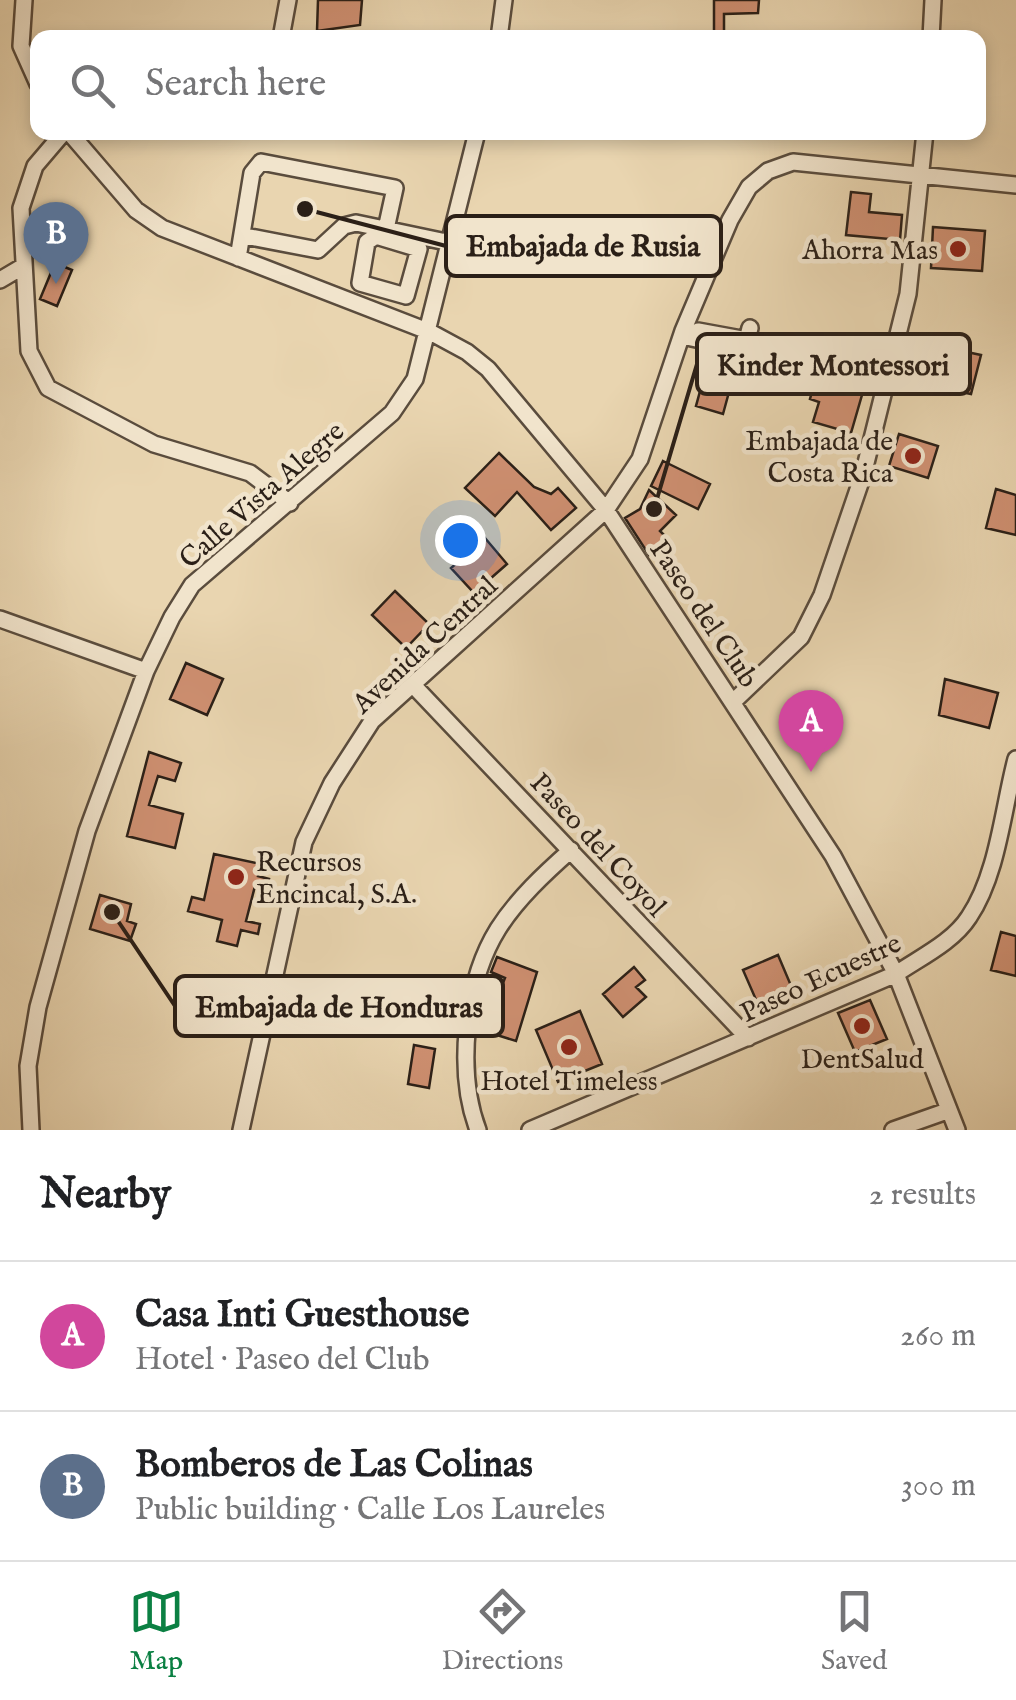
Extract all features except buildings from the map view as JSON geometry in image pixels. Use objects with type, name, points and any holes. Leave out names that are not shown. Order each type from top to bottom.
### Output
[{"type":"street","points":[[24,0],[21,46],[30,66]]},
{"type":"street","points":[[282,30],[288,0]]},
{"type":"street","points":[[500,30],[504,0]]},
{"type":"street","points":[[931,30],[933,0]]},
{"type":"street","points":[[59,140],[42,157],[26,185],[22,267],[29,350],[48,388],[154,444],[250,473],[290,502]]},
{"type":"street","name":"Paseo del Club","points":[[74,140],[136,210],[162,228],[430,332],[467,352],[488,369],[606,510],[833,856],[896,974],[946,1111],[957,1130]]},
{"type":"street","name":"Calle Vista Alegre","points":[[31,1130],[28,1066],[38,1006],[88,830],[146,671],[192,585],[392,413],[415,379],[430,332],[475,140]]},
{"type":"street","points":[[734,701],[800,637],[822,594],[889,381],[908,294],[924,140]]},
{"type":"street","points":[[385,233],[395,188],[260,162],[252,173],[240,228],[245,236],[310,249],[324,248],[344,226],[356,223],[385,233],[419,249],[406,296],[360,283],[368,242],[385,233],[451,243]]},
{"type":"street","name":"Avenida Central","points":[[240,1130],[304,842],[332,784],[372,721],[606,510],[645,447],[682,336],[730,220],[749,187],[768,171],[793,162],[825,162],[1016,185]]},
{"type":"street","points":[[238,258],[245,236]]},
{"type":"street","points":[[298,282],[310,249]]},
{"type":"street","points":[[0,280],[22,267]]},
{"type":"street","points":[[682,336],[696,339],[698,330],[747,340],[750,328]]},
{"type":"street","points":[[645,447],[662,457]]},
{"type":"street","points":[[0,620],[146,671]]},
{"type":"street","name":"Paseo del Coyol","points":[[413,685],[748,1038]]},
{"type":"street","name":"Paseo Ecuestre","points":[[530,1130],[896,974],[950,938],[969,917],[986,875],[1016,759]]},
{"type":"street","points":[[478,1130],[470,1108],[466,1018],[497,931],[540,878],[571,850]]},
{"type":"street","points":[[893,1130],[946,1111]]},
{"type":"place","name":"Embajada de Rusia","points":[[305,209]]},
{"type":"place","name":"Ahorra Mas","points":[[958,249]]},
{"type":"place","name":"Bomberos de Las Colinas","points":[[56,284]]},
{"type":"place","name":"Embajada de Costa Rica","points":[[913,456]]},
{"type":"place","name":"Kinder Montessori","points":[[654,509]]},
{"type":"place","name":"Casa Inti Guesthouse","points":[[811,772]]},
{"type":"place","name":"Recursos Encincal, S.A.","points":[[236,877]]},
{"type":"place","name":"Embajada de Honduras","points":[[112,912]]},
{"type":"place","name":"DentSalud","points":[[862,1026]]},
{"type":"place","name":"Hotel Timeless","points":[[569,1047]]}]
